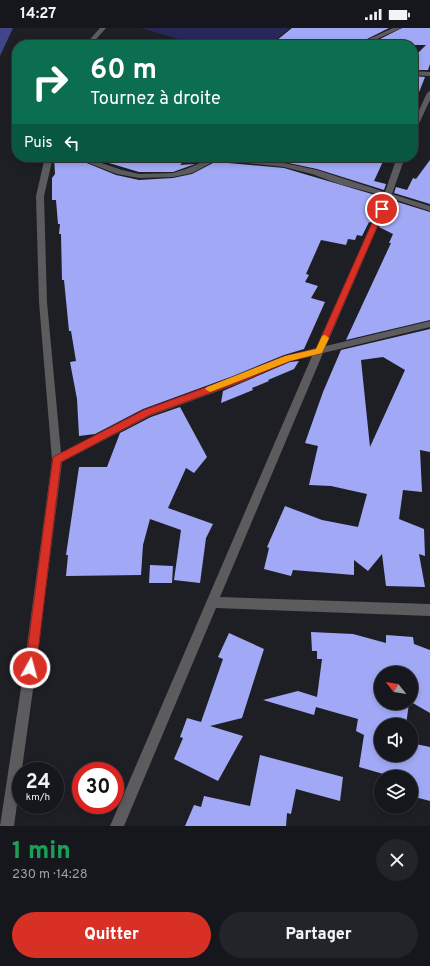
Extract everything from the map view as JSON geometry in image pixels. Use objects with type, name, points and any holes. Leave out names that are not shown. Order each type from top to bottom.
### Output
[{"type":"street","points":[[92,40],[103,28]]},
{"type":"street","points":[[370,40],[398,28]]},
{"type":"street","points":[[418,73],[430,74]]},
{"type":"street","points":[[418,119],[430,93]]},
{"type":"street","points":[[7,826],[30,668],[57,460],[43,302],[40,196],[48,162]]},
{"type":"street","points":[[91,162],[139,176],[173,175],[207,162]]},
{"type":"street","points":[[256,162],[284,165],[314,172],[430,209]]},
{"type":"street","points":[[117,826],[319,351],[388,195],[399,162]]},
{"type":"street","points":[[57,460],[147,413],[237,380],[288,358],[430,324]]},
{"type":"street","points":[[212,602],[430,610]]},
{"type":"shaded area","points":[[0,28],[13,28],[0,56]]},
{"type":"shaded area","points":[[141,28],[290,28],[275,40],[182,40]]},
{"type":"building","points":[[292,28],[389,28],[365,40],[277,40]]},
{"type":"building","points":[[402,28],[430,28],[430,64],[428,70],[418,70],[418,53],[426,45],[418,45],[418,40],[378,40]]},
{"type":"building","points":[[418,76],[425,77],[418,95]]},
{"type":"building","points":[[430,160],[430,204],[394,193],[396,187],[407,190],[413,178],[416,179]]},
{"type":"building","points":[[54,162],[84,162],[116,175],[139,180],[173,178],[192,174],[213,163],[228,163],[284,168],[382,197],[362,236],[357,235],[355,240],[348,239],[346,245],[321,240],[306,274],[309,275],[305,282],[318,286],[311,298],[325,302],[304,349],[284,355],[233,376],[143,409],[95,434],[79,436],[77,399],[70,362],[76,361],[71,331],[69,331],[64,280],[62,280],[61,234],[59,234],[60,224],[58,224],[56,200],[52,200],[52,178],[55,174]]},
{"type":"building","points":[[106,162],[183,162],[180,165],[195,164],[173,172],[139,172]]},
{"type":"building","points":[[284,162],[383,162],[374,181],[386,184],[384,190],[317,169]]},
{"type":"building","points":[[391,200],[430,212],[430,320],[346,340],[391,243],[389,243],[393,234],[379,227]]},
{"type":"building","points":[[430,329],[430,452],[420,450],[422,492],[403,490],[399,519],[424,529],[425,556],[419,554],[425,587],[386,586],[382,554],[368,571],[354,560],[354,575],[293,570],[291,576],[264,569],[269,548],[267,547],[285,506],[322,520],[358,527],[367,494],[331,486],[309,485],[318,446],[305,443],[323,392],[341,350]],"holes":[[[383,357],[405,370],[370,447],[361,360]]]},
{"type":"building","points":[[299,361],[294,369],[252,388],[253,390],[221,403],[223,391],[290,362]]},
{"type":"building","points":[[180,407],[207,457],[194,473],[186,468],[168,508],[213,524],[206,538],[200,583],[174,580],[181,530],[150,519],[143,545],[141,575],[66,576],[68,555],[66,555],[79,467],[107,467],[120,433],[151,417]]},
{"type":"building","points":[[150,565],[173,566],[172,583],[149,583]]},
{"type":"building","points":[[311,632],[353,634],[386,643],[386,635],[413,637],[414,644],[430,650],[430,713],[418,706],[418,666],[374,666],[374,710],[408,710],[407,718],[374,718],[374,762],[418,762],[418,744],[430,747],[430,801],[418,798],[418,770],[374,770],[374,771],[359,767],[364,735],[356,731],[358,719],[316,707],[314,715],[263,700],[298,691],[317,697],[322,659],[317,659],[317,651],[312,651]]},
{"type":"building","points":[[229,633],[264,649],[242,718],[210,726],[243,736],[218,781],[174,759],[183,738],[180,737],[187,718],[201,722],[223,659],[218,657]]},
{"type":"building","points":[[260,755],[343,777],[340,801],[296,789],[291,814],[287,813],[286,826],[185,826],[194,805],[201,807],[204,796],[250,806]]},
{"type":"slow traffic","points":[[210,389],[237,380],[288,358],[319,351],[325,338]]},
{"type":"route","points":[[30,668],[57,460],[147,413],[237,380],[288,358],[319,351],[382,209]]}]
